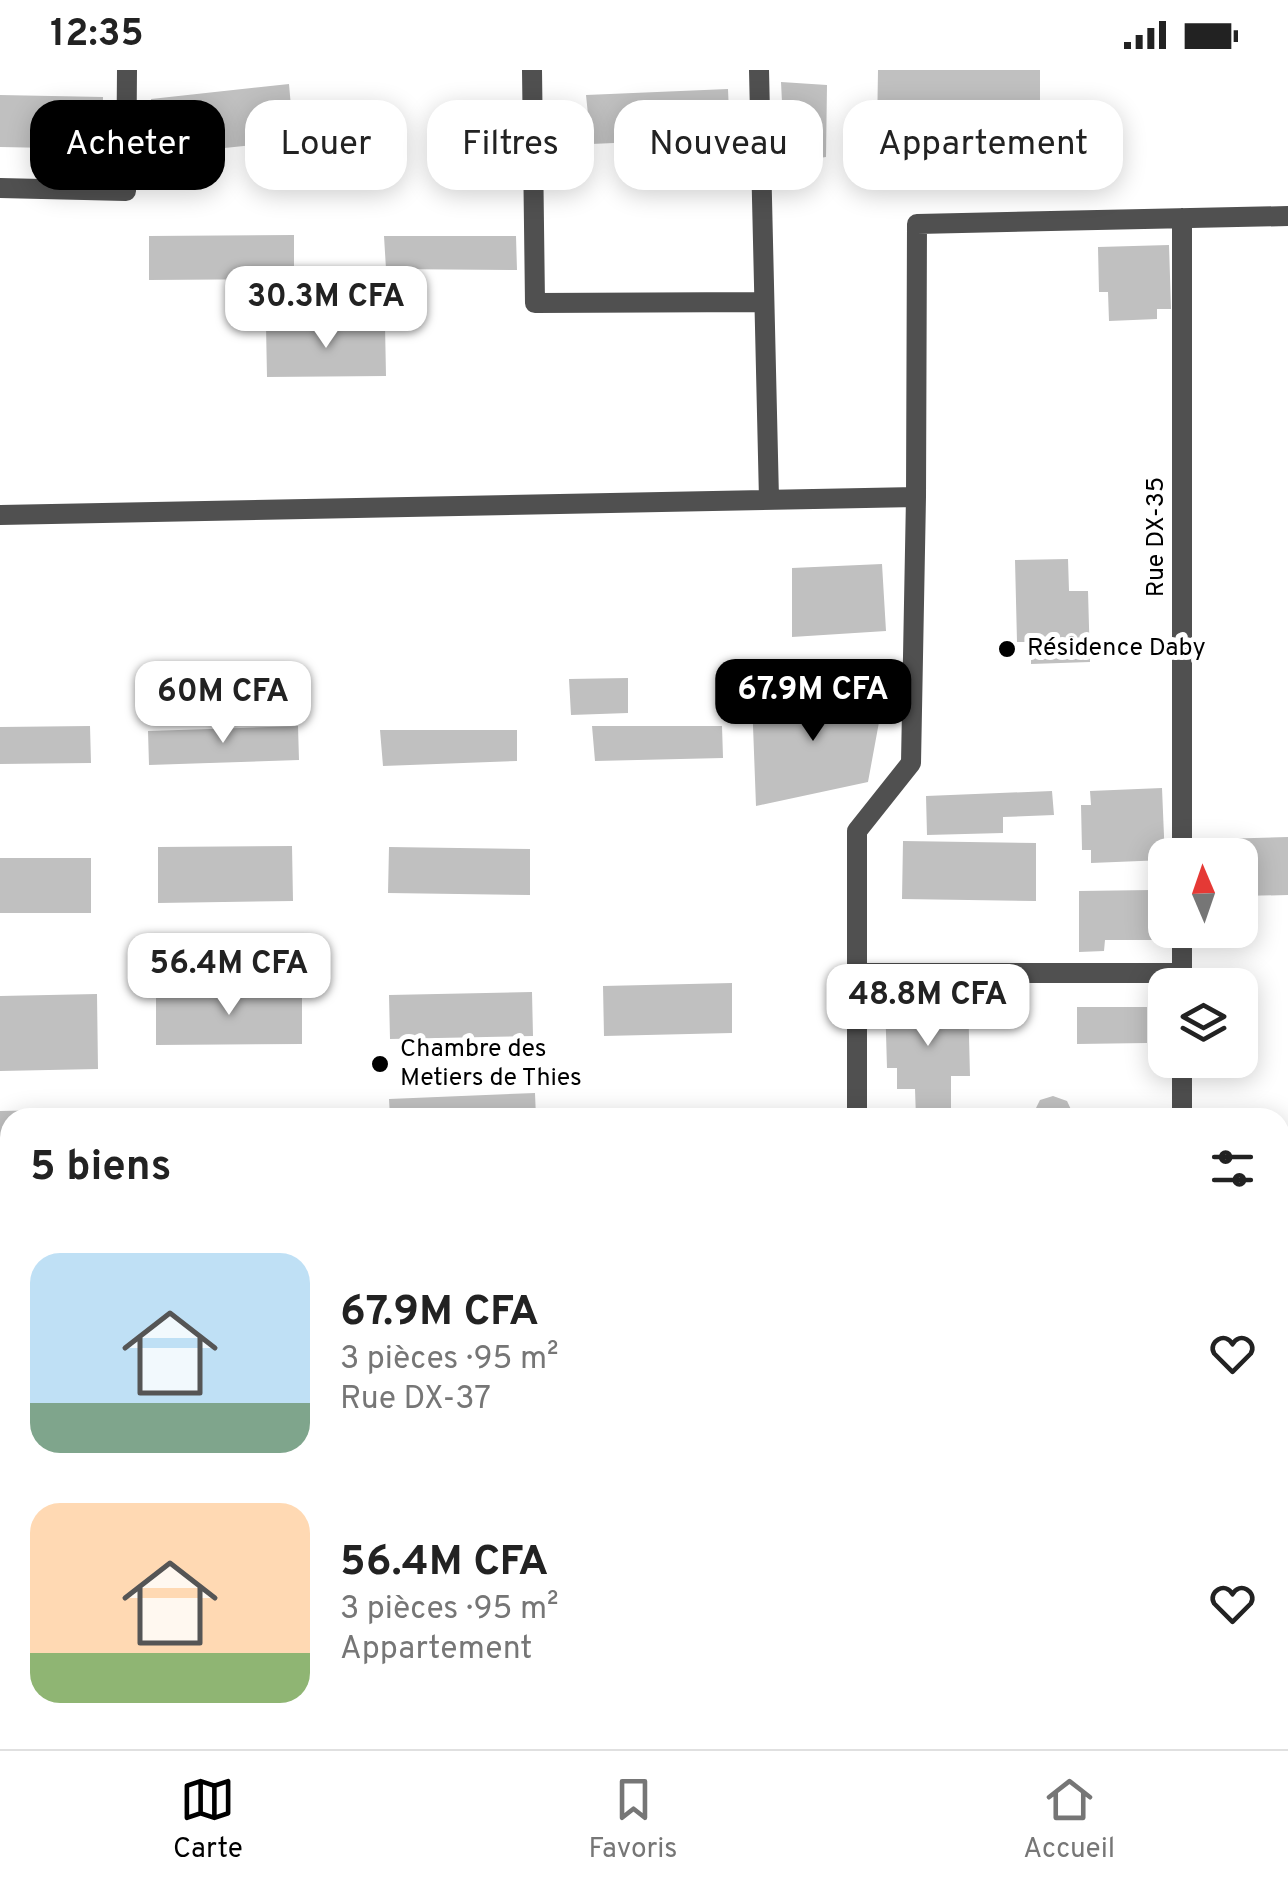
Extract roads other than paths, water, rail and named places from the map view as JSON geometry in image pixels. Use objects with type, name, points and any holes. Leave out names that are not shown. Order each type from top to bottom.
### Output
[{"type":"street","points":[[0,188],[126,191],[127,70]]},
{"type":"street","points":[[532,70],[535,304],[764,302]]},
{"type":"street","points":[[759,70],[769,499]]},
{"type":"street","points":[[857,1108],[857,831],[911,763],[917,224],[1288,216]]},
{"type":"street","name":"Rue DX-35","points":[[1182,218],[1182,838]]},
{"type":"street","points":[[0,516],[916,497]]},
{"type":"street","points":[[857,972],[1148,978]]},
{"type":"street","points":[[1182,1078],[1182,1108]]},
{"type":"place","name":"Résidence Daby","points":[[1007,649]]},
{"type":"place","name":"Chambre des Metiers de Thies","points":[[380,1064]]}]
